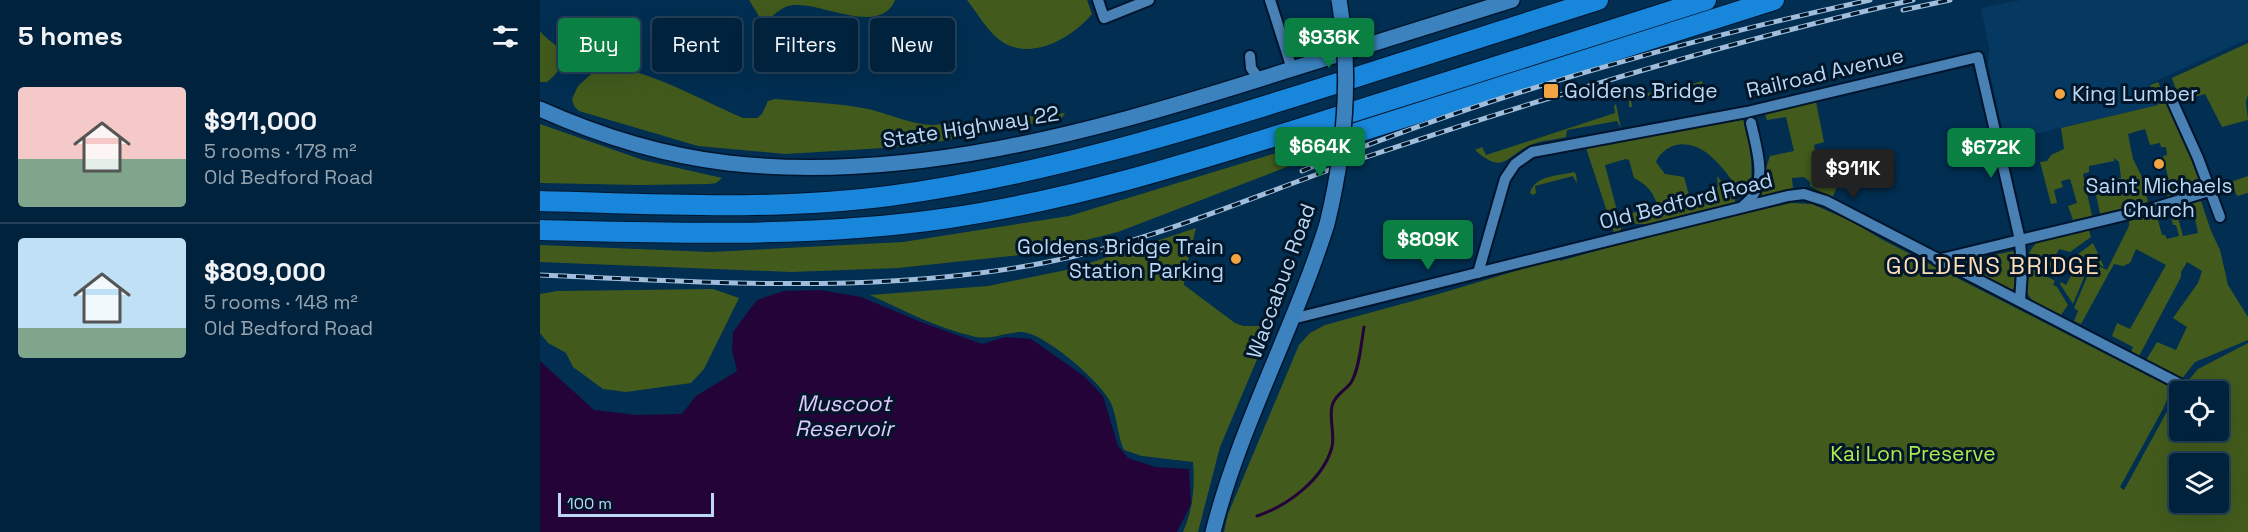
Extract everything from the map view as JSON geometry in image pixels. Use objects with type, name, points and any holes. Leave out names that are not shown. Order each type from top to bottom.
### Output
[{"type":"highway","points":[[540,201],[774,204],[886,196],[998,177],[1107,152],[1216,121],[1598,0]]},
{"type":"highway","points":[[540,230],[718,234],[786,233],[890,225],[1005,208],[1061,197],[1172,168],[1706,0]]},
{"type":"highway","points":[[1343,137],[1774,0]]},
{"type":"main road","name":"Waccabuc Road","points":[[1213,532],[1238,452],[1292,319],[1327,224],[1334,195],[1343,137],[1346,76],[1345,44],[1339,0]]},
{"type":"main road","name":"State Highway 22","points":[[540,109],[608,136],[693,158],[760,165],[863,165],[939,157],[1053,137],[1168,108],[1511,0]]},
{"type":"street","points":[[1098,0],[1104,18],[1149,0]]},
{"type":"street","points":[[1270,0],[1292,69]]},
{"type":"street","points":[[1250,56],[1251,68],[1259,79]]},
{"type":"street","name":"Railroad Avenue","points":[[1478,273],[1505,179],[1515,164],[1532,152],[1747,112],[1978,57],[2020,240]]},
{"type":"street","points":[[2170,96],[2198,158],[2220,217]]},
{"type":"street","points":[[1738,210],[1751,200],[1758,188],[1760,174],[1751,123]]},
{"type":"street","points":[[1937,260],[2154,208],[2209,190]]},
{"type":"street","name":"Old Bedford Road","points":[[1292,319],[1620,237],[1804,194],[1826,201],[2174,381]]},
{"type":"street","points":[[2020,240],[2022,271],[2020,301]]},
{"type":"shaded area","name":"King Lumber","points":[[2021,0],[2248,0],[2248,39],[2149,84],[2158,105],[2005,141],[1988,65],[1989,48],[1981,8]]},
{"type":"green space","points":[[749,0],[895,0],[888,10],[877,16],[850,15],[795,5],[784,8],[768,18],[760,18]]},
{"type":"green space","points":[[967,0],[1087,0],[1092,14],[1064,38],[1040,47],[1016,48],[1004,43],[993,34]]},
{"type":"green space","points":[[540,31],[558,48],[558,70],[547,82],[540,82]]},
{"type":"green space","points":[[2248,43],[2246,102],[2248,120],[2222,127],[2205,94],[2180,101],[2172,78]]},
{"type":"green space","points":[[593,72],[636,72],[672,85],[743,118],[757,118],[762,114],[768,101],[775,99],[857,107],[915,123],[932,125],[1065,113],[1062,118],[916,146],[786,154],[698,146],[579,111],[572,99],[578,86]]},
{"type":"green space","points":[[1702,81],[1703,87],[1631,99],[1632,107],[1629,107],[1629,99],[1671,86],[1674,90]]},
{"type":"green space","points":[[2158,82],[2185,142],[2200,183],[2168,197],[2163,179],[2168,177],[2163,156],[2167,155],[2166,147],[2161,147],[2160,143],[2150,145],[2145,129],[2128,134],[2133,159],[2141,175],[2148,202],[2100,214],[2094,185],[2121,178],[2119,162],[2114,158],[2114,161],[2089,166],[2089,172],[2083,174],[2092,216],[2073,220],[2068,206],[2077,203],[2070,179],[2061,181],[2063,187],[2054,190],[2057,203],[2051,204],[2040,162],[2047,161],[2051,155],[2064,149],[2061,128],[2158,105],[2150,85]]},
{"type":"green space","points":[[1816,102],[1824,142],[1814,145],[1822,184],[1842,177],[1832,198],[1810,186],[1810,182],[1804,177],[1792,178],[1793,188],[1759,198],[1758,193],[1770,156],[1794,151],[1786,117],[1767,120],[1765,114]]},
{"type":"green space","points":[[1616,104],[1621,128],[1617,121],[1567,130],[1566,137],[1533,144],[1499,163],[1485,158],[1475,150],[1482,147],[1486,155],[1615,113]]},
{"type":"green space","points":[[1743,119],[1752,170],[1745,199],[1725,171],[1708,154],[1698,148],[1676,145],[1664,151],[1656,162],[1665,174],[1684,177],[1689,195],[1718,187],[1717,176],[1735,197],[1735,204],[1651,224],[1637,224],[1630,221],[1629,214],[1657,205],[1649,189],[1634,178],[1629,160],[1626,159],[1605,165],[1621,226],[1621,230],[1614,233],[1586,148]]},
{"type":"green space","points":[[540,124],[643,160],[722,178],[716,183],[709,184],[540,183]]},
{"type":"green space","points":[[1322,139],[1325,145],[1322,153],[1305,160],[1118,232],[1030,254],[898,268],[791,272],[540,262],[540,245],[711,252],[903,242],[1069,216]]},
{"type":"green space","points":[[1574,172],[1577,184],[1573,176],[1535,186],[1536,193],[1533,195],[1530,193],[1533,187],[1542,180]]},
{"type":"green space","points":[[2248,176],[2248,193],[2237,196],[2231,182]]},
{"type":"green space","points":[[2201,201],[2220,250],[2228,285],[2248,317],[2248,340],[2195,362],[2181,380],[2145,362],[2157,342],[2176,350],[2187,327],[2173,318],[2198,283],[2202,271],[2187,262],[2138,358],[2130,355],[2133,347],[2112,336],[2117,323],[2130,329],[2166,265],[2136,249],[2130,263],[2123,266],[2114,264],[2081,324],[2074,321],[2078,311],[2074,308],[2093,263],[2107,270],[2129,226],[2129,218],[2161,210],[2163,219],[2158,220],[2162,235],[2165,235],[2167,239],[2179,236],[2176,225],[2173,225],[2169,209],[2182,206],[2183,212],[2177,214],[2183,236],[2198,233],[2193,209],[2186,211],[2185,205]]},
{"type":"green space","name":"Kai Lon Preserve","points":[[1791,203],[1812,204],[1851,221],[1883,240],[2169,386],[2169,395],[2163,409],[2120,487],[2124,490],[2169,408],[2169,441],[2229,441],[2229,381],[2188,381],[2198,369],[2248,343],[2248,532],[1224,532],[1228,514],[1299,345],[1310,333],[1325,325],[1559,258],[1560,261],[1660,233]]},
{"type":"green space","points":[[2088,227],[2091,237],[2070,252],[2059,249],[2046,276],[2055,281],[2053,285],[2057,287],[2068,305],[2061,315],[2046,309],[2032,300],[2026,287],[2025,269],[2030,252],[2039,241],[2050,236]]},
{"type":"green space","points":[[1196,228],[1184,285],[1235,323],[1243,326],[1261,326],[1266,331],[1264,343],[1220,447],[1198,532],[1183,532],[1193,498],[1193,462],[1142,456],[1124,450],[1108,398],[1082,369],[1056,348],[1032,334],[1022,332],[991,337],[959,333],[870,295],[988,286],[1071,269]]},
{"type":"green space","points":[[2093,243],[2104,267],[2078,254]]},
{"type":"green space","points":[[2014,251],[2018,271],[2012,291],[1954,263]]},
{"type":"green space","points":[[2079,271],[2085,275],[2073,304],[2060,284],[2061,282],[2066,285],[2073,272]]},
{"type":"green space","points":[[713,289],[739,298],[704,369],[691,383],[626,392],[603,389],[573,367],[566,353],[548,343],[540,333],[540,294],[557,291]]},
{"type":"water","name":"Muscoot Reservoir","points":[[820,290],[861,297],[982,344],[1006,337],[1031,339],[1084,376],[1103,396],[1118,446],[1128,458],[1155,467],[1189,469],[1191,504],[1177,532],[540,532],[540,361],[594,410],[636,415],[682,414],[696,396],[737,371],[732,350],[733,332],[757,300],[784,291]]},
{"type":"waterway","points":[[1257,516],[1292,498],[1321,470],[1333,442],[1332,406],[1355,375],[1364,327]]},
{"type":"railway","points":[[1302,171],[1441,119],[1582,73],[1726,34],[1870,0]]},
{"type":"railway","points":[[540,275],[729,283],[855,283],[980,273],[1043,263],[1124,243],[1203,217],[1360,159],[1635,72],[1773,34],[1913,0]]},
{"type":"railway","points":[[1903,10],[1950,0]]},
{"type":"place","name":"Goldens Bridge","points":[[1551,91]]},
{"type":"place","name":"King Lumber","points":[[2060,94]]},
{"type":"place","name":"Saint Michaels Church","points":[[2159,164]]},
{"type":"place","name":"Goldens Bridge Train Station Parking","points":[[1236,259]]},
{"type":"district","name":"GOLDENS BRIDGE","points":[[1993,266]]}]
